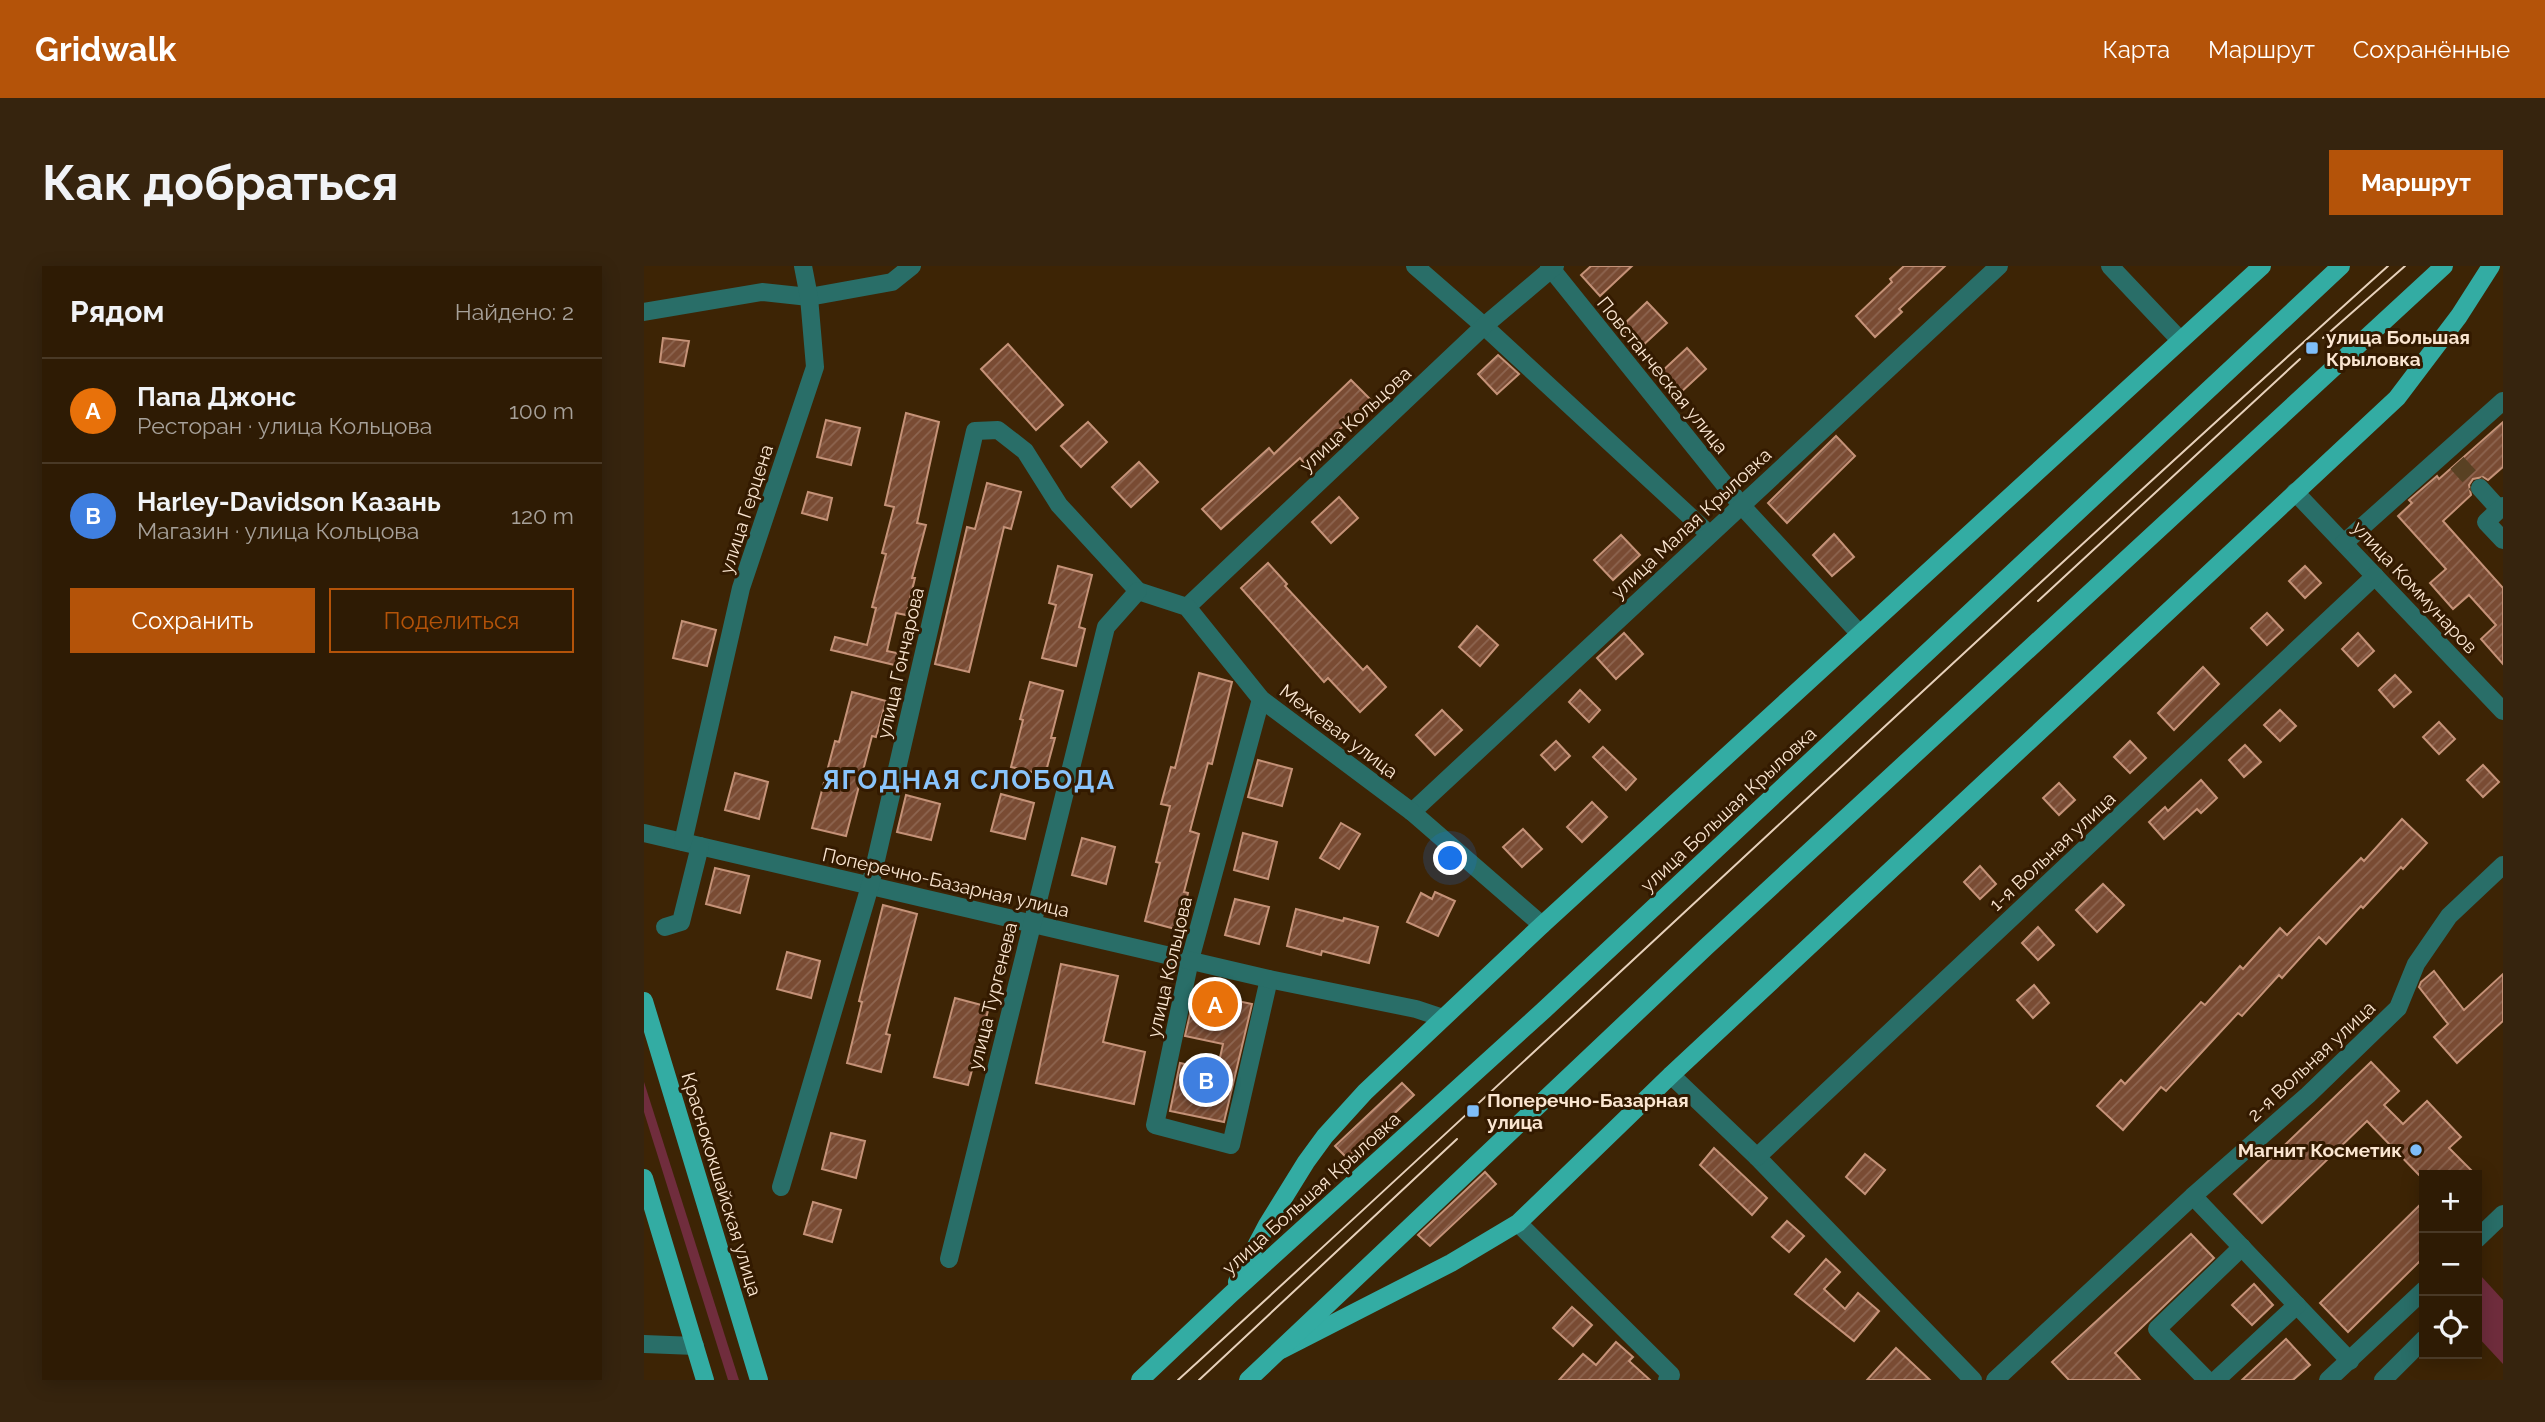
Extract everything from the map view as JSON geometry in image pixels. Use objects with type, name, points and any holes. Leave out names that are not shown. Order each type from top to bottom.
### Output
[{"type":"main road","points":[[1230,1295],[1267,1225],[1325,1136],[1365,1092],[1859,633],[2262,266]]},
{"type":"main road","name":"улица Большая Крыловка","points":[[1140,1380],[1544,1010],[2341,266]]},
{"type":"main road","points":[[1248,1380],[1706,947],[2444,266]]},
{"type":"main road","points":[[1282,1350],[1451,1263],[1518,1223],[1671,1074],[2398,398],[2459,316],[2491,266]]},
{"type":"main road","name":"Краснококшайская улица","points":[[644,1001],[759,1380]]},
{"type":"main road","points":[[644,1178],[705,1380]]},
{"type":"street","points":[[803,266],[810,297]]},
{"type":"street","points":[[644,312],[762,292],[810,297],[892,282],[912,266]]},
{"type":"street","points":[[1415,266],[1484,326],[1709,534]]},
{"type":"street","name":"улица Малая Крыловка","points":[[1412,812],[1999,266]]},
{"type":"street","points":[[2110,266],[2180,340]]},
{"type":"street","name":"улица Кольцова","points":[[1187,607],[1484,326],[1552,267]]},
{"type":"street","name":"Повстанческая улица","points":[[1552,267],[1741,505],[1859,633]]},
{"type":"street","name":"улица Герцена","points":[[664,927],[681,922],[692,844],[741,588],[815,367],[810,297]]},
{"type":"street","points":[[2344,543],[2451,458],[2503,401]]},
{"type":"street","name":"улица Гончарова","points":[[781,1187],[870,886],[975,431],[998,430],[1025,451],[1059,505],[1138,591]]},
{"type":"street","points":[[2480,488],[2501,508],[2486,522],[2503,540]]},
{"type":"street","name":"улица Коммунаров","points":[[2295,492],[2503,711]]},
{"type":"street","name":"1-я Вольная улица","points":[[1757,1157],[2375,576]]},
{"type":"street","points":[[1138,591],[1187,607]]},
{"type":"street","name":"улица Тургенева","points":[[949,1259],[1106,627],[1138,591]]},
{"type":"street","name":"Межевая улица","points":[[1187,607],[1261,699],[1412,812],[1542,925]]},
{"type":"street","name":"улица Кольцова","points":[[1261,699],[1190,960],[1155,1125],[1231,1144],[1269,979]]},
{"type":"street","name":"Поперечно-Базарная улица","points":[[644,832],[1269,979],[1416,1009],[1443,1018]]},
{"type":"street","name":"2-я Вольная улица","points":[[1995,1380],[2193,1196],[2308,1095],[2398,1008],[2416,964],[2449,916],[2503,865]]},
{"type":"street","points":[[1671,1074],[1757,1157],[1961,1376]]},
{"type":"street","points":[[2193,1196],[2350,1361]]},
{"type":"street","points":[[2482,1234],[2503,1214]]},
{"type":"street","points":[[1518,1223],[1671,1374],[1667,1380]]},
{"type":"street","points":[[2207,1380],[2157,1329],[2242,1247]]},
{"type":"street","points":[[2328,1380],[2419,1302]]},
{"type":"street","points":[[2216,1380],[2297,1305]]},
{"type":"street","points":[[644,1344],[695,1346]]},
{"type":"street","points":[[2383,1380],[2419,1344]]},
{"type":"shaded area","points":[[644,1082],[739,1380],[728,1380],[644,1112]]},
{"type":"shaded area","points":[[2482,1277],[2503,1300],[2503,1364],[2482,1341]]},
{"type":"building","points":[[1591,266],[1632,266],[1600,296],[1581,275]]},
{"type":"building","points":[[1904,266],[1945,266],[1899,309],[1902,312],[1875,337],[1856,316],[1892,282],[1890,279]]},
{"type":"building","points":[[1647,302],[1667,323],[1640,348],[1621,327]]},
{"type":"building","points":[[663,338],[689,341],[684,366],[660,362]]},
{"type":"building","points":[[1008,344],[1063,405],[1036,430],[981,369]]},
{"type":"building","points":[[1687,348],[1706,369],[1679,394],[1660,373]]},
{"type":"building","points":[[1498,355],[1519,374],[1497,394],[1478,374]]},
{"type":"building","points":[[1351,380],[1371,400],[1304,463],[1300,458],[1221,529],[1202,509],[1269,448],[1274,454]]},
{"type":"building","points":[[906,413],[939,422],[917,523],[926,525],[912,578],[915,578],[906,615],[896,613],[887,651],[906,655],[903,667],[831,650],[835,637],[867,645],[876,608],[872,607],[886,554],[882,553],[894,507],[885,505]]},
{"type":"building","points":[[826,420],[860,428],[851,465],[817,457]]},
{"type":"building","points":[[1088,422],[1107,442],[1081,467],[1061,446]]},
{"type":"building","points":[[2503,422],[2503,467],[2488,480],[2483,477],[2473,479],[2469,485],[2471,495],[2443,521],[2503,588],[2503,664],[2481,639],[2496,625],[2469,595],[2453,609],[2430,583],[2446,569],[2398,516],[2412,503],[2409,500],[2437,476],[2439,479]]},
{"type":"building","points":[[1836,436],[1855,456],[1787,523],[1768,503]]},
{"type":"building","points":[[1139,462],[1158,482],[1131,507],[1112,487]]},
{"type":"building","points":[[987,483],[1021,492],[1011,529],[1004,527],[969,672],[935,664],[967,527],[975,529]]},
{"type":"building","points":[[808,492],[832,498],[827,520],[802,513]]},
{"type":"building","points":[[1339,497],[1358,518],[1331,543],[1312,522]]},
{"type":"building","points":[[1834,534],[1854,557],[1832,576],[1813,555]]},
{"type":"building","points":[[1621,535],[1640,555],[1613,580],[1594,560]]},
{"type":"building","points":[[1268,563],[1287,584],[1285,586],[1363,670],[1367,666],[1386,687],[1360,712],[1328,678],[1324,682],[1241,588]]},
{"type":"building","points":[[1058,566],[1092,575],[1079,627],[1085,629],[1076,666],[1042,658],[1056,605],[1049,603]]},
{"type":"building","points":[[2305,566],[2321,583],[2305,598],[2289,581]]},
{"type":"building","points":[[2267,613],[2283,630],[2267,645],[2251,628]]},
{"type":"building","points":[[682,621],[716,630],[707,666],[673,658]]},
{"type":"building","points":[[1477,626],[1498,645],[1480,666],[1459,647]]},
{"type":"building","points":[[1624,633],[1643,654],[1616,679],[1597,658]]},
{"type":"building","points":[[2358,633],[2374,651],[2358,666],[2342,649]]},
{"type":"building","points":[[2203,667],[2219,684],[2174,730],[2158,713]]},
{"type":"building","points":[[1199,673],[1232,682],[1212,764],[1208,763],[1190,831],[1199,834],[1184,892],[1188,893],[1179,930],[1145,921],[1160,863],[1156,862],[1170,806],[1161,804],[1171,767],[1175,768]]},
{"type":"building","points":[[2395,675],[2411,692],[2394,707],[2379,690]]},
{"type":"building","points":[[1030,682],[1063,691],[1045,775],[1011,767]]},
{"type":"building","points":[[1580,690],[1600,710],[1589,722],[1569,702]]},
{"type":"building","points":[[852,692],[886,701],[876,737],[872,736],[846,836],[812,828],[835,741],[839,742]]},
{"type":"building","points":[[1442,710],[1462,730],[1435,755],[1416,735]]},
{"type":"building","points":[[2280,710],[2296,726],[2280,741],[2264,725]]},
{"type":"building","points":[[2439,722],[2455,739],[2439,754],[2423,737]]},
{"type":"building","points":[[1556,741],[1570,756],[1555,770],[1541,755]]},
{"type":"building","points":[[2130,741],[2146,758],[2130,773],[2114,757]]},
{"type":"building","points":[[2245,745],[2261,762],[2244,777],[2229,760]]},
{"type":"building","points":[[1603,747],[1636,779],[1626,790],[1593,757]]},
{"type":"building","points":[[1258,760],[1292,769],[1282,806],[1248,797]]},
{"type":"building","points":[[2483,765],[2499,782],[2483,797],[2467,780]]},
{"type":"building","points":[[735,773],[768,782],[759,819],[725,810]]},
{"type":"building","points":[[2201,780],[2217,798],[2201,813],[2197,809],[2164,839],[2149,822],[2165,807],[2168,811]]},
{"type":"building","points":[[2059,783],[2075,800],[2059,815],[2043,798]]},
{"type":"building","points":[[1001,794],[1034,803],[1025,839],[991,831]]},
{"type":"building","points":[[906,795],[940,804],[931,840],[897,832]]},
{"type":"building","points":[[1592,802],[1607,817],[1582,842],[1567,827]]},
{"type":"building","points":[[2402,819],[2427,843],[2363,908],[2361,906],[2326,944],[2319,937],[2282,978],[2279,975],[2242,1016],[2238,1013],[2166,1091],[2161,1087],[2123,1130],[2097,1106],[2121,1080],[2125,1084],[2201,1002],[2205,1005],[2240,966],[2243,969],[2280,928],[2287,935],[2361,858],[2364,861]]},
{"type":"building","points":[[1341,823],[1360,834],[1339,869],[1320,858]]},
{"type":"building","points":[[1523,829],[1542,849],[1522,867],[1503,847]]},
{"type":"building","points":[[1243,833],[1277,842],[1268,879],[1234,870]]},
{"type":"building","points":[[1082,838],[1115,847],[1106,884],[1072,875]]},
{"type":"building","points":[[1980,866],[1996,884],[1980,899],[1964,882]]},
{"type":"building","points":[[715,868],[749,876],[740,913],[706,904]]},
{"type":"building","points":[[2103,884],[2124,905],[2097,932],[2076,910]]},
{"type":"building","points":[[1435,892],[1455,901],[1438,936],[1407,922],[1421,893],[1432,899]]},
{"type":"building","points":[[1235,899],[1269,907],[1259,944],[1225,935]]},
{"type":"building","points":[[883,905],[917,914],[886,1034],[890,1035],[881,1072],[847,1063]]},
{"type":"building","points":[[1296,909],[1378,927],[1369,963],[1322,951],[1321,955],[1287,946]]},
{"type":"building","points":[[2038,927],[2054,945],[2038,960],[2022,943]]},
{"type":"building","points":[[787,952],[820,961],[811,998],[777,989]]},
{"type":"building","points":[[1061,964],[1118,976],[1103,1042],[1145,1052],[1134,1104],[1036,1083]]},
{"type":"building","points":[[2434,971],[2464,1010],[2503,974],[2503,1021],[2457,1063],[2434,1037],[2448,1024],[2419,987]]},
{"type":"building","points":[[2034,985],[2049,1003],[2033,1018],[2017,1000]]},
{"type":"building","points":[[1195,992],[1252,1004],[1224,1122],[1170,1111],[1180,1063],[1217,1071],[1223,1044],[1185,1036]]},
{"type":"building","points":[[955,998],[989,1007],[968,1085],[934,1077]]},
{"type":"building","points":[[2371,1062],[2399,1091],[2384,1105],[2403,1124],[2427,1101],[2461,1137],[2449,1148],[2471,1170],[2419,1170],[2419,1175],[2367,1121],[2262,1223],[2234,1194]]},
{"type":"building","points":[[1402,1083],[1414,1095],[1347,1158],[1335,1146]]},
{"type":"building","points":[[831,1133],[865,1141],[856,1178],[822,1169]]},
{"type":"building","points":[[1714,1148],[1767,1198],[1752,1215],[1700,1165]]},
{"type":"building","points":[[1865,1154],[1885,1170],[1865,1194],[1846,1177]]},
{"type":"building","points":[[1485,1172],[1496,1184],[1430,1246],[1418,1235]]},
{"type":"building","points":[[813,1202],[841,1210],[832,1242],[804,1234]]},
{"type":"building","points":[[2419,1206],[2419,1262],[2348,1332],[2320,1303]]},
{"type":"building","points":[[1787,1221],[1804,1236],[1789,1252],[1772,1237]]},
{"type":"building","points":[[2191,1234],[2214,1258],[2115,1353],[2140,1380],[2069,1380],[2052,1362]]},
{"type":"building","points":[[1826,1259],[1840,1272],[1824,1289],[1845,1309],[1858,1293],[1879,1311],[1854,1341],[1795,1294]]},
{"type":"building","points":[[2254,1284],[2273,1305],[2252,1325],[2232,1305]]},
{"type":"building","points":[[1572,1307],[1592,1325],[1573,1346],[1553,1328]]},
{"type":"building","points":[[2286,1339],[2310,1365],[2293,1380],[2242,1380]]},
{"type":"building","points":[[1616,1342],[1633,1357],[1629,1361],[1650,1380],[1559,1380],[1583,1354],[1596,1365]]},
{"type":"building","points":[[1896,1348],[1930,1380],[1867,1380]]},
{"type":"tunnel","points":[[2457,463],[2480,488]]},
{"type":"tram line","points":[[1178,1380],[2084,543],[2388,266]]},
{"type":"tram line","points":[[2323,338],[2405,266]]},
{"type":"tram line","points":[[2038,601],[2300,359]]},
{"type":"tram line","points":[[1199,1380],[1457,1139]]},
{"type":"place","name":"улица Большая Крыловка","points":[[2312,348]]},
{"type":"place","name":"Папа Джонс","points":[[1215,1004]]},
{"type":"place","name":"Harley-Davidson Казань","points":[[1206,1080]]},
{"type":"place","name":"Поперечно-Базарная улица","points":[[1473,1111]]},
{"type":"place","name":"Магнит Косметик","points":[[2416,1150]]},
{"type":"district","name":"ЯГОДНАЯ СЛОБОДА","points":[[969,780]]}]
